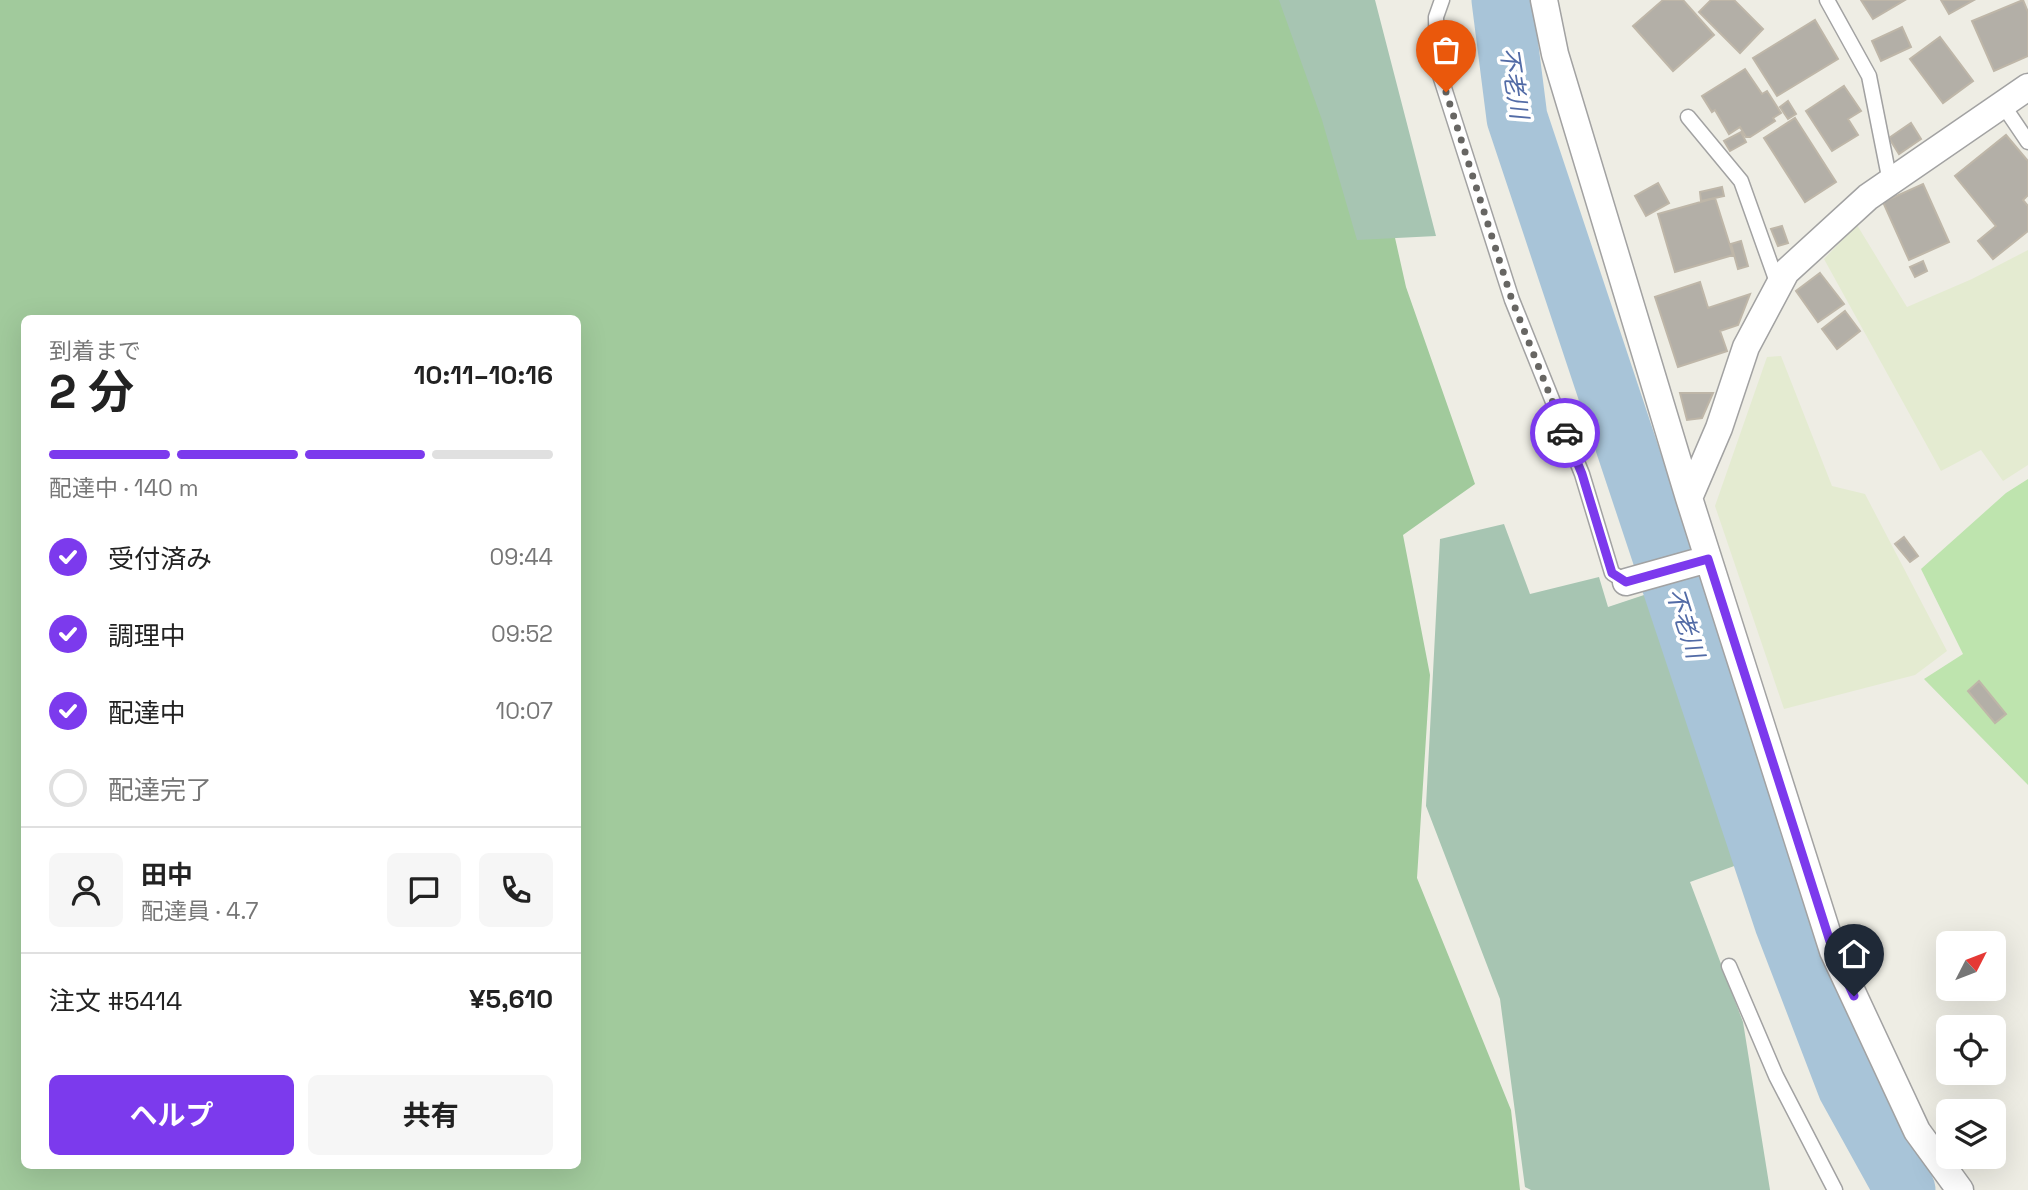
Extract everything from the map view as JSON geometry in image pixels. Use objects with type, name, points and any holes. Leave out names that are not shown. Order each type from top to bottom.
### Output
[{"type":"street","points":[[1544,0],[1555,54],[1689,498],[1833,951],[1917,1131],[1960,1190]]},
{"type":"street","points":[[1689,498],[1720,428],[1746,348],[1786,272],[1868,197],[2028,87]]},
{"type":"street","points":[[1626,582],[1708,559]]},
{"type":"lane","points":[[1443,0],[1436,17],[1437,66],[1512,300],[1582,474],[1612,573],[1626,582]]},
{"type":"lane","points":[[1827,0],[1869,76],[1890,182]]},
{"type":"lane","points":[[2003,105],[2028,142]]},
{"type":"lane","points":[[1688,117],[1741,181],[1779,287]]},
{"type":"lane","points":[[1729,966],[1776,1076],[1835,1190]]},
{"type":"green space","points":[[0,0],[1337,0],[1347,23],[1406,287],[1475,484],[1403,535],[1430,675],[1417,878],[1511,1110],[1520,1190],[0,1190]]},
{"type":"green space","points":[[1279,0],[1375,0],[1436,236],[1357,240],[1322,120]]},
{"type":"green space","points":[[1857,225],[1907,307],[1972,279],[2028,250],[2028,465],[2003,481],[1981,450],[1941,471],[1824,259]]},
{"type":"green space","points":[[1781,356],[1832,486],[1865,494],[1947,651],[1915,675],[1784,709],[1715,506],[1767,357]]},
{"type":"green space","points":[[2028,479],[2028,785],[1924,679],[1963,654],[1921,569],[2006,493]]},
{"type":"green space","points":[[1504,524],[1530,594],[1599,577],[1608,607],[1650,593],[1737,865],[1690,882],[1743,1022],[1770,1190],[1531,1190],[1525,1187],[1500,999],[1426,806],[1440,539]]},
{"type":"building","points":[[1663,0],[1683,0],[1714,35],[1673,71],[1633,26]]},
{"type":"building","points":[[1711,0],[1734,0],[1763,29],[1740,53],[1699,12]]},
{"type":"building","points":[[1861,0],[1905,0],[1873,19]]},
{"type":"building","points":[[1941,0],[1974,0],[1949,14]]},
{"type":"building","points":[[2023,0],[2028,12],[2028,56],[1994,71],[1972,21]]},
{"type":"building","points":[[1815,20],[1838,59],[1777,96],[1753,58]]},
{"type":"building","points":[[1902,27],[1911,47],[1881,61],[1872,41]]},
{"type":"building","points":[[1940,37],[1973,81],[1943,103],[1910,59]]},
{"type":"building","points":[[1745,69],[1762,94],[1767,91],[1781,113],[1773,118],[1775,121],[1750,137],[1746,137],[1740,127],[1729,134],[1715,110],[1712,112],[1702,96]]},
{"type":"building","points":[[1844,86],[1861,111],[1848,119],[1858,135],[1832,151],[1806,111]]},
{"type":"building","points":[[1788,101],[1796,114],[1788,119],[1780,107]]},
{"type":"building","points":[[1795,118],[1836,182],[1805,202],[1764,138]]},
{"type":"building","points":[[1911,123],[1921,139],[1899,154],[1889,138]]},
{"type":"building","points":[[1741,132],[1746,142],[1730,151],[1724,141]]},
{"type":"building","points":[[2006,135],[2028,161],[2028,195],[2023,200],[2028,206],[2028,231],[1993,259],[1978,241],[1996,226],[1955,176]]},
{"type":"building","points":[[1658,183],[1669,203],[1646,216],[1635,196]]},
{"type":"building","points":[[1923,184],[1949,242],[1909,260],[1883,202]]},
{"type":"building","points":[[1722,187],[1724,196],[1701,201],[1700,192]]},
{"type":"building","points":[[1715,198],[1733,255],[1675,272],[1658,214]]},
{"type":"building","points":[[1782,226],[1788,243],[1778,246],[1771,229]]},
{"type":"building","points":[[1741,241],[1748,266],[1738,269],[1731,244]]},
{"type":"building","points":[[1923,261],[1927,271],[1915,277],[1910,267]]},
{"type":"building","points":[[1820,273],[1844,304],[1818,322],[1796,291]]},
{"type":"building","points":[[1700,282],[1708,308],[1750,294],[1738,325],[1720,331],[1727,351],[1678,367],[1655,297]]},
{"type":"building","points":[[1845,311],[1860,331],[1837,349],[1822,329]]},
{"type":"building","points":[[1680,393],[1713,393],[1702,418],[1687,420]]},
{"type":"building","points":[[1904,537],[1918,556],[1910,562],[1895,544]]},
{"type":"building","points":[[1979,681],[2006,714],[1995,723],[1968,691]]},
{"type":"waterway","name":"不老川","points":[[1502,0],[1517,118],[1785,923],[1848,1087],[1905,1190]]},
{"type":"way so far","points":[[1446,92],[1512,300],[1565,433]]},
{"type":"route","points":[[1565,433],[1582,474],[1612,573],[1626,582],[1708,559],[1833,951],[1854,996]]}]
